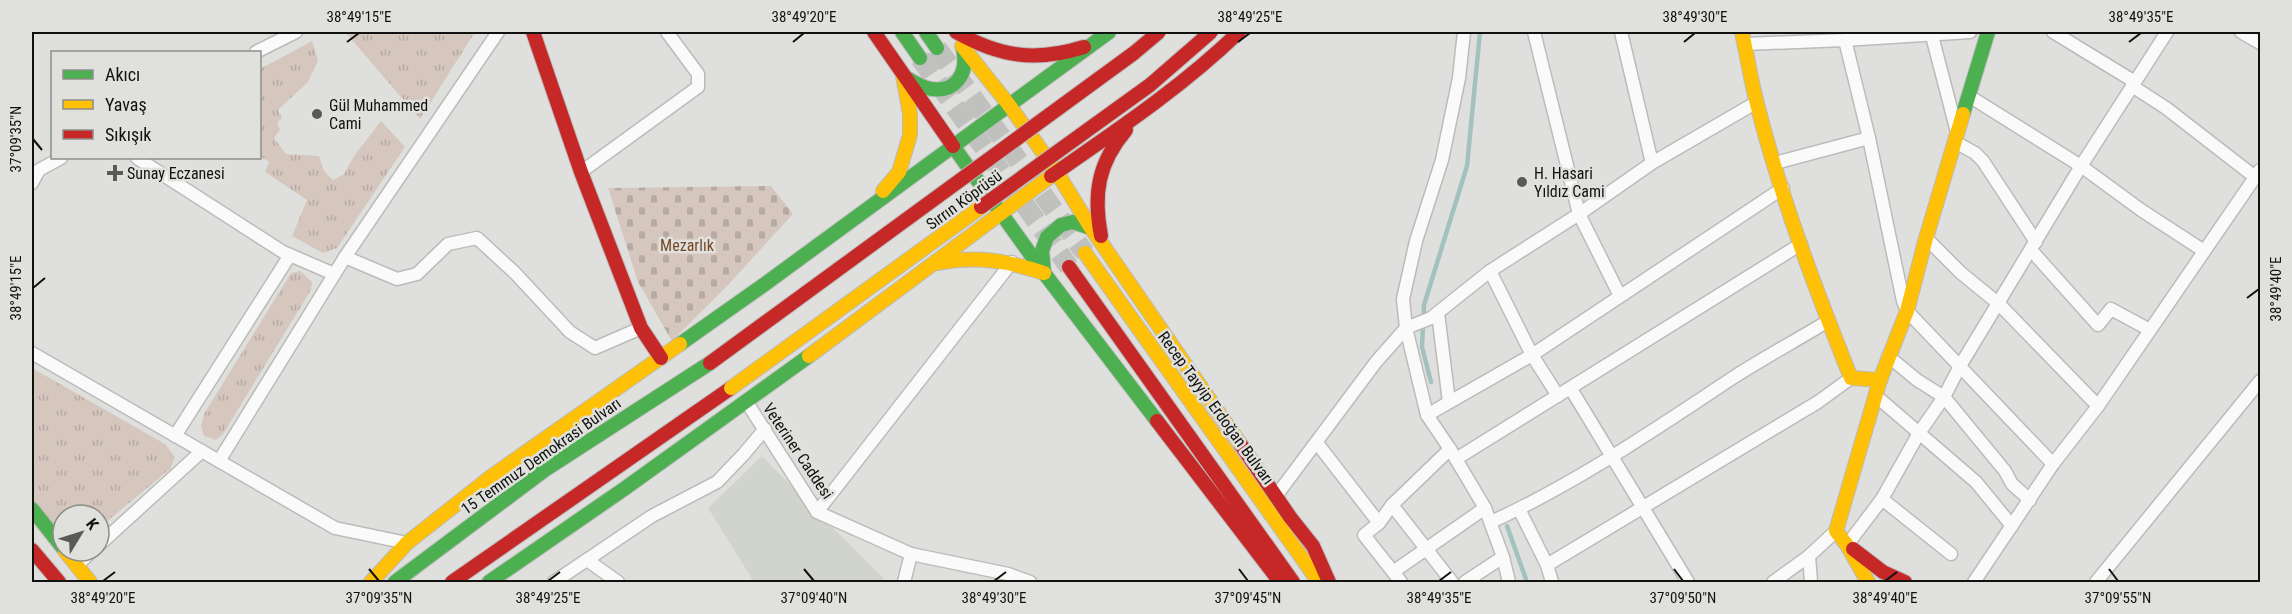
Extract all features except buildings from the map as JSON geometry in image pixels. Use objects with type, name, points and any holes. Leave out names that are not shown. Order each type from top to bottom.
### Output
[{"type":"main road","points":[[533,32],[581,172],[641,328],[662,358]]},
{"type":"main road","points":[[874,32],[1044,273],[1270,572],[1280,582]]},
{"type":"main road","points":[[902,32],[920,58]]},
{"type":"main road","points":[[926,32],[937,48]]},
{"type":"main road","points":[[950,32],[1009,105],[1056,171],[1091,228],[1313,546],[1329,582]]},
{"type":"main road","points":[[956,32],[992,51],[1020,57],[1047,57],[1072,52],[1097,42]]},
{"type":"main road","points":[[371,582],[408,543],[492,476],[662,358],[1109,32]]},
{"type":"main road","name":"Sırrın Köprüsü","points":[[710,363],[943,194],[1159,32]]},
{"type":"main road","name":"Sırrın Köprüsü","points":[[452,582],[731,388],[1150,85],[1211,32]]},
{"type":"main road","points":[[489,582],[650,471],[934,264],[1056,171],[1136,118],[1224,47],[1239,32]]},
{"type":"main road","points":[[1868,582],[1847,545],[1836,531],[1880,380],[1907,311],[1926,238],[1988,32]]},
{"type":"main road","points":[[1743,38],[1757,102],[1775,163],[1828,321],[1851,378],[1880,380]]},
{"type":"main road","points":[[903,76],[925,88],[937,90],[954,84],[963,74],[966,63],[963,48]]},
{"type":"main road","points":[[869,208],[898,172],[910,135],[910,114],[903,76]]},
{"type":"main road","points":[[1102,244],[1096,201],[1100,179],[1110,150],[1136,118]]},
{"type":"main road","points":[[1044,273],[1042,251],[1047,237],[1061,225],[1073,222],[1091,228]]},
{"type":"main road","name":"Recep Tayyip Erdoğan Bulvarı","points":[[1085,253],[1319,582]]},
{"type":"main road","points":[[934,264],[956,258],[985,257],[1012,262],[1044,273]]},
{"type":"main road","points":[[1069,267],[1293,582]]},
{"type":"main road","name":"15 Temmuz Demokrasi Bulvarı","points":[[395,582],[546,469],[710,363]]},
{"type":"main road","points":[[32,509],[51,533]]},
{"type":"main road","points":[[1847,545],[1883,572],[1905,582]]},
{"type":"main road","points":[[32,550],[59,582]]},
{"type":"main road","points":[[77,565],[90,582]]},
{"type":"street","points":[[258,51],[296,32]]},
{"type":"street","points":[[219,461],[334,274],[498,32]]},
{"type":"street","points":[[581,172],[698,87],[698,74],[667,32]]},
{"type":"street","points":[[1464,32],[1459,78],[1442,160],[1416,241],[1403,300],[1411,327],[1427,415],[1485,508],[1503,557],[1509,582]]},
{"type":"street","points":[[1534,32],[1579,214],[1620,296]]},
{"type":"street","points":[[1621,32],[1652,163]]},
{"type":"street","points":[[1743,38],[1845,40],[1970,32]]},
{"type":"street","points":[[1974,582],[2258,174],[2133,84],[2053,32]]},
{"type":"street","points":[[1847,545],[1882,499],[1919,433],[1944,397],[1960,366],[2081,166],[2167,32]]},
{"type":"street","points":[[2241,32],[2260,43]]},
{"type":"street","points":[[1932,33],[1956,138],[1983,161],[2034,246],[2098,325],[2110,309],[2150,330]]},
{"type":"street","points":[[1845,40],[1907,311],[2054,464]]},
{"type":"street","points":[[1969,96],[2081,166],[2141,210],[2204,251]]},
{"type":"street","points":[[1276,496],[1376,362],[1411,327],[1435,315],[1490,271],[1579,214],[1652,163],[1757,102]]},
{"type":"street","points":[[1775,163],[1869,138]]},
{"type":"street","points":[[32,183],[39,170],[59,159]]},
{"type":"street","points":[[139,159],[290,255],[334,274]]},
{"type":"street","points":[[1427,415],[1532,355],[1783,188]]},
{"type":"street","points":[[345,258],[397,279],[417,274],[448,244],[477,238],[515,273],[570,332],[596,348],[641,328]]},
{"type":"street","points":[[1926,238],[1961,273],[1999,304],[2098,406]]},
{"type":"street","points":[[1485,508],[1426,548],[1397,577],[1364,535],[1379,523],[1392,505],[1453,454],[1558,396],[1801,244]]},
{"type":"street","points":[[175,436],[290,255]]},
{"type":"street","points":[[817,512],[1012,262]]},
{"type":"street","points":[[1490,271],[1532,355],[1558,396]]},
{"type":"street","points":[[1435,315],[1449,402]]},
{"type":"street","points":[[1491,522],[1611,458],[1737,376],[1828,321]]},
{"type":"street","points":[[32,353],[335,528],[408,543]]},
{"type":"street","points":[[1888,356],[1917,380],[1944,397],[2005,471],[2012,484],[2030,500]]},
{"type":"street","points":[[1547,565],[1818,402],[1851,378]]},
{"type":"street","points":[[2096,582],[2260,381]]},
{"type":"street","points":[[1571,388],[1641,508],[1688,582]]},
{"type":"street","points":[[1876,396],[1976,482],[2012,526]]},
{"type":"street","name":"Veteriner Caddesi","points":[[746,401],[817,512],[911,554],[1008,574],[1030,582]]},
{"type":"street","points":[[554,582],[652,516],[717,482],[743,456],[765,429]]},
{"type":"street","points":[[1317,443],[1379,523]]},
{"type":"street","points":[[111,534],[202,451]]},
{"type":"street","points":[[1882,499],[1951,554]]},
{"type":"street","points":[[1392,505],[1452,582]]},
{"type":"street","points":[[1519,509],[1547,565],[1552,582]]},
{"type":"street","points":[[1773,582],[1809,556],[1836,531]]},
{"type":"street","points":[[904,582],[911,554]]},
{"type":"street","points":[[1809,556],[1811,582]]},
{"type":"street","points":[[1466,582],[1503,557]]},
{"type":"street","points":[[587,560],[618,582]]},
{"type":"shaded area","points":[[762,456],[885,582],[754,582],[708,508]]},
{"type":"green space","points":[[345,32],[475,32],[420,119]]},
{"type":"green space","points":[[312,41],[318,61],[308,82],[278,110],[282,118],[277,123],[280,130],[274,138],[286,154],[319,156],[324,171],[333,180],[344,174],[354,156],[381,121],[405,147],[337,248],[323,253],[292,236],[307,200],[265,172],[269,162],[261,157],[261,68]]},
{"type":"green space","name":"Mezarlık","points":[[771,186],[793,214],[728,285],[672,341],[638,282],[608,188]]},
{"type":"green space","points":[[300,271],[312,282],[311,290],[223,434],[216,440],[204,436],[201,426],[204,414],[291,273]]},
{"type":"green space","points":[[32,368],[165,444],[175,457],[170,469],[111,518],[111,503],[51,503],[51,530],[32,509]]},
{"type":"waterway","points":[[1431,382],[1422,347],[1424,305],[1467,166],[1480,32]]},
{"type":"waterway","points":[[1507,526],[1527,582]]},
{"type":"tunnel","points":[[937,48],[1085,253]]},
{"type":"tunnel","points":[[920,58],[1069,267]]},
{"type":"traffic: fast","points":[[902,32],[920,58]]},
{"type":"traffic: fast","points":[[926,32],[937,48]]},
{"type":"traffic: fast","points":[[680,344],[1109,32]]},
{"type":"traffic: fast","points":[[1963,114],[1988,32]]},
{"type":"traffic: fast","points":[[905,77],[927,88],[937,89],[952,85],[962,74],[963,48]]},
{"type":"traffic: fast","points":[[953,146],[1044,273],[1157,421]]},
{"type":"traffic: fast","points":[[1044,273],[1042,251],[1047,237],[1061,225],[1073,222],[1091,228]]},
{"type":"traffic: fast","points":[[489,582],[624,489],[809,356]]},
{"type":"traffic: fast","points":[[395,582],[546,469],[710,363]]},
{"type":"traffic: fast","points":[[32,509],[51,533]]},
{"type":"traffic: slow","points":[[1742,32],[1757,104],[1777,174],[1799,242],[1851,378],[1880,380]]},
{"type":"traffic: slow","points":[[962,46],[1009,105]]},
{"type":"traffic: slow","points":[[883,191],[899,172],[910,135],[910,114],[903,76]]},
{"type":"traffic: slow","points":[[1009,105],[1241,445]]},
{"type":"traffic: slow","points":[[1868,582],[1847,545],[1836,531],[1880,380],[1907,311],[1963,114]]},
{"type":"traffic: slow","points":[[809,356],[1051,176]]},
{"type":"traffic: slow","points":[[731,388],[981,207]]},
{"type":"traffic: slow","points":[[1085,253],[1319,582]]},
{"type":"traffic: slow","points":[[938,263],[991,260],[1044,273]]},
{"type":"traffic: slow","points":[[371,582],[407,543],[492,476],[680,344]]},
{"type":"traffic: slow","points":[[75,563],[90,582]]},
{"type":"traffic: jam","points":[[533,32],[581,172],[641,328],[661,358]]},
{"type":"traffic: jam","points":[[874,32],[953,146]]},
{"type":"traffic: jam","points":[[956,32],[988,47],[1019,54],[1050,54],[1084,47]]},
{"type":"traffic: jam","points":[[710,363],[1134,53],[1159,32]]},
{"type":"traffic: jam","points":[[981,207],[1150,85],[1211,32]]},
{"type":"traffic: jam","points":[[1051,176],[1172,90],[1239,32]]},
{"type":"traffic: jam","points":[[1101,236],[1098,206],[1100,180],[1109,155],[1126,130]]},
{"type":"traffic: jam","points":[[1069,267],[1293,582]]},
{"type":"traffic: jam","points":[[452,582],[731,388]]},
{"type":"traffic: jam","points":[[1157,421],[1280,582]]},
{"type":"traffic: jam","points":[[1241,445],[1290,517],[1313,546],[1329,582]]},
{"type":"traffic: jam","points":[[1853,549],[1883,572],[1905,582]]},
{"type":"traffic: jam","points":[[32,550],[59,582]]},
{"type":"place","name":"Gül Muhammed Cami","points":[[317,114]]},
{"type":"place","name":"Sunay Eczanesi","points":[[115,173]]},
{"type":"place","name":"H. Hasari Yıldız Cami","points":[[1522,182]]}]
